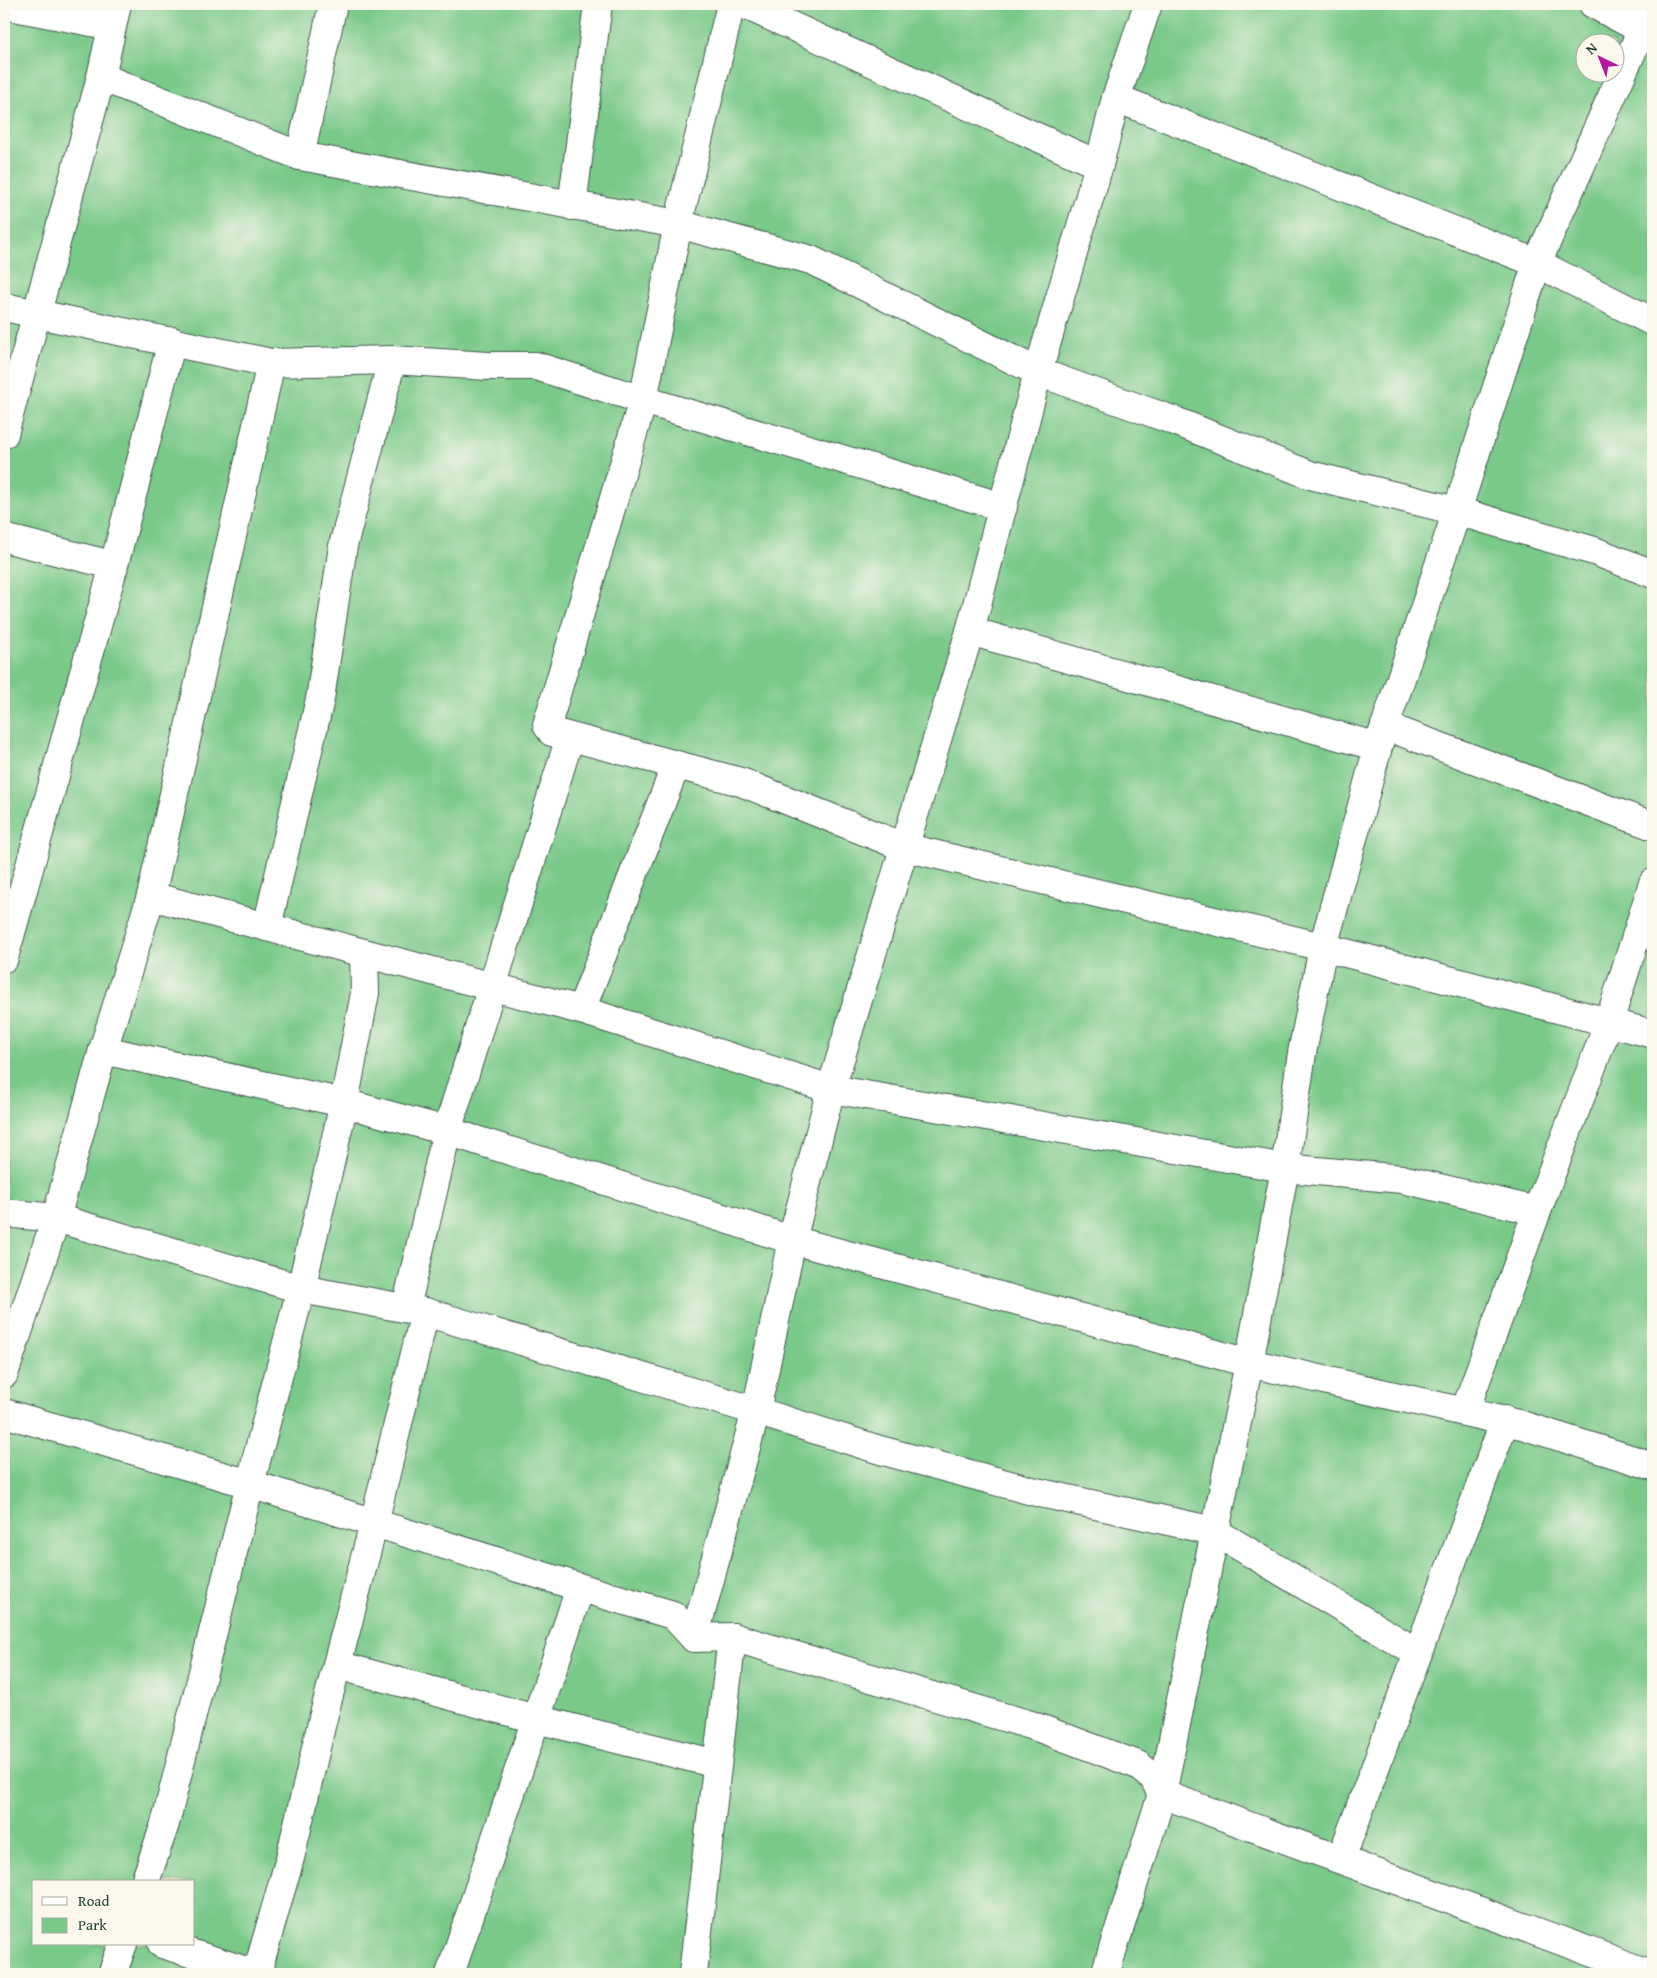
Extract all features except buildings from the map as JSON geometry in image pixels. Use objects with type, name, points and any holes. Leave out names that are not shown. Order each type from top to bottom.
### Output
[{"type":"street","points":[[4,4],[115,15],[101,77],[4,434]]},
{"type":"street","points":[[300,156],[334,4]]},
{"type":"street","points":[[572,206],[598,4]]},
{"type":"street","points":[[731,4],[678,224],[643,400],[548,725],[552,732],[741,782],[904,847],[1323,947],[1653,1034]]},
{"type":"street","points":[[743,4],[1100,164]]},
{"type":"street","points":[[694,1638],[756,1411],[792,1240],[831,1089],[970,631],[1038,372],[1100,164],[1116,98],[1148,4]]},
{"type":"street","points":[[1593,4],[1648,32]]},
{"type":"street","points":[[1106,1974],[1162,1794],[1249,1362],[1285,1168],[1302,1053],[1323,947],[1382,736],[1537,263],[1648,32],[1653,5]]},
{"type":"street","points":[[101,77],[300,156],[678,224],[811,260],[1038,372],[1175,421],[1310,475],[1457,511],[1594,551],[1653,574]]},
{"type":"street","points":[[1116,98],[1537,263],[1653,322]]},
{"type":"street","points":[[4,307],[271,363],[392,360],[488,366],[536,366],[643,400],[1003,507]]},
{"type":"street","points":[[4,958],[113,569],[172,341]]},
{"type":"street","points":[[267,927],[320,699],[343,546],[392,360]]},
{"type":"street","points":[[4,1374],[56,1218],[104,1050],[151,896],[271,363]]},
{"type":"street","points":[[4,538],[112,565],[113,569]]},
{"type":"street","points":[[970,631],[1382,736],[1653,826]]},
{"type":"street","points":[[168,1946],[258,1974],[290,1858],[374,1523],[447,1131],[570,737]]},
{"type":"street","points":[[582,1010],[676,765]]},
{"type":"street","points":[[1465,1412],[1537,1211],[1609,1022],[1653,883]]},
{"type":"street","points":[[151,896],[582,1010],[831,1089],[1285,1168],[1402,1179],[1537,1211]]},
{"type":"street","points":[[146,1880],[165,1824],[301,1289],[344,1103],[365,993],[364,953]]},
{"type":"street","points":[[104,1050],[344,1103],[447,1131],[792,1240],[1249,1362],[1505,1420],[1653,1466]]},
{"type":"street","points":[[4,1212],[56,1218],[301,1289],[415,1310],[756,1411],[880,1450],[1036,1492],[1214,1532],[1418,1653]]},
{"type":"street","points":[[4,1413],[250,1484],[580,1588],[673,1614],[694,1638]]},
{"type":"street","points":[[1341,1859],[1505,1420]]},
{"type":"street","points":[[450,1974],[580,1588]]},
{"type":"street","points":[[694,1638],[732,1637],[1042,1730],[1138,1765],[1153,1777],[1162,1794],[1651,1974]]},
{"type":"street","points":[[693,1974],[732,1637]]},
{"type":"street","points":[[337,1666],[536,1719],[717,1764]]},
{"type":"street","points":[[112,1974],[122,1946]]},
{"type":"green space","points":[[4,4],[1653,4],[1653,1974],[4,1974]]}]
